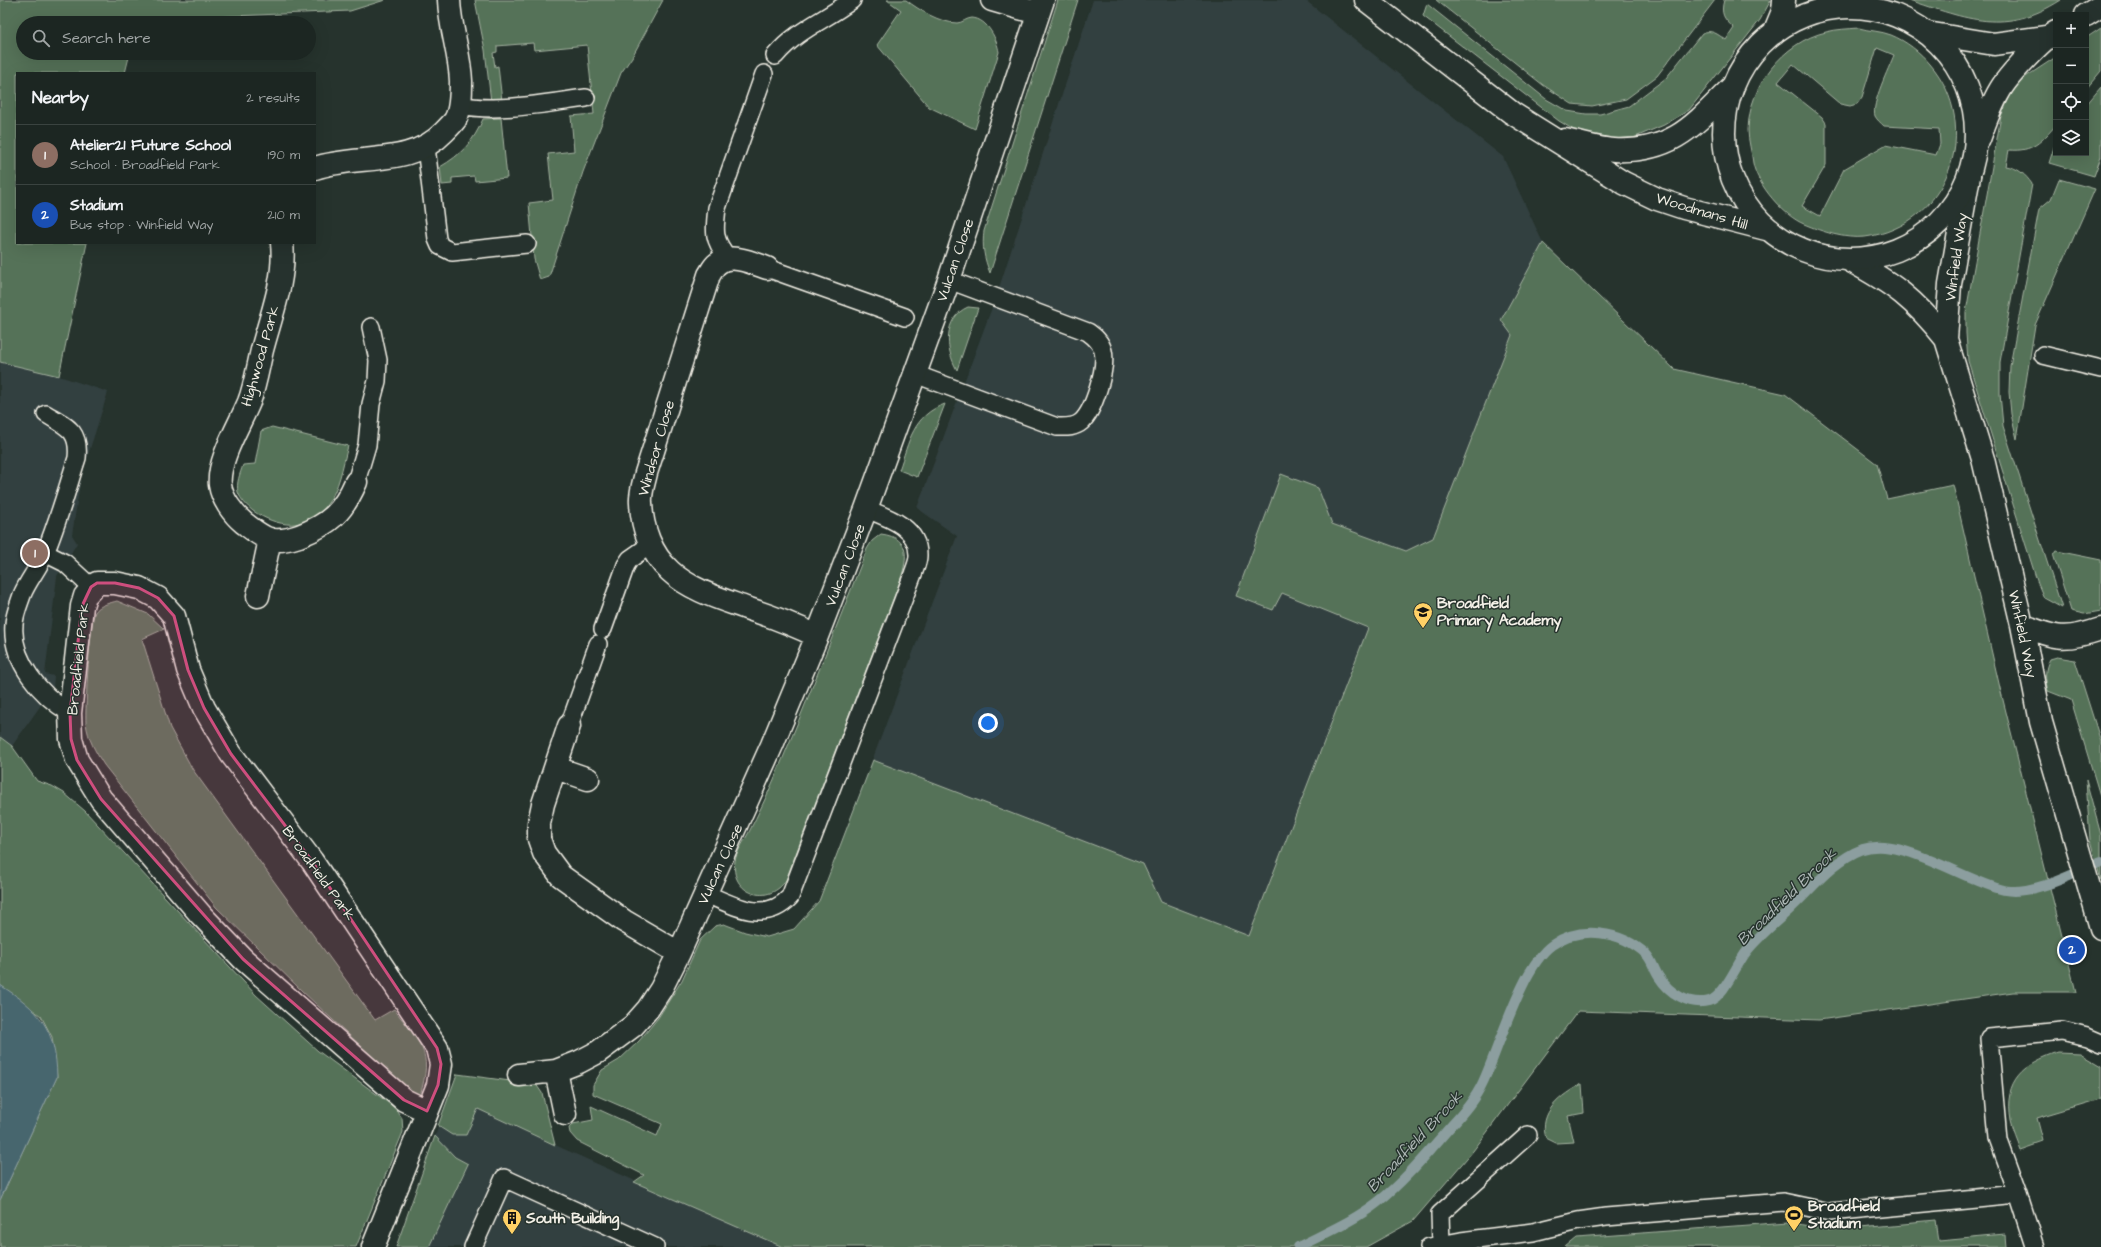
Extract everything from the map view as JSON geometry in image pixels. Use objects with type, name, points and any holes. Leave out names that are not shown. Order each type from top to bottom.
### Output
[{"type":"street","points":[[316,168],[348,160],[405,154],[426,147],[439,138],[455,120],[459,105],[461,82],[460,64],[449,18],[449,0]]},
{"type":"street","points":[[992,0],[1040,6]]},
{"type":"street","name":"Woodmans Hill","points":[[1366,0],[1512,113],[1624,183],[1657,199],[1684,208],[1770,230]]},
{"type":"street","points":[[1774,33],[1782,11],[1784,0]]},
{"type":"street","points":[[1975,152],[1976,122],[1970,91],[1955,63],[1946,51],[1927,33],[1896,15],[1870,5],[1829,9],[1801,17],[1774,33],[1757,47],[1743,65],[1733,86],[1725,118],[1726,157],[1734,182],[1746,205],[1770,230],[1788,243],[1808,252],[1822,256],[1849,260],[1879,256],[1900,250],[1926,234],[1941,221],[1955,204],[1969,176],[1988,113],[2000,89],[2051,34]]},
{"type":"street","name":"Vulcan Close","points":[[519,1075],[556,1071],[579,1062],[598,1052],[633,1026],[648,1009],[661,989],[679,953],[772,745],[817,636],[866,509],[949,280],[1040,6]]},
{"type":"street","points":[[2089,13],[2101,6]]},
{"type":"street","points":[[1927,33],[1994,44],[2051,34]]},
{"type":"street","name":"Woodmans Hill","points":[[1553,138],[1612,150],[1640,150],[1662,145],[1675,138],[1698,121],[1733,86]]},
{"type":"street","name":"Winfield Way","points":[[1946,339],[1953,263],[1969,176]]},
{"type":"street","name":"Highwood Park","points":[[282,244],[281,272],[276,298],[249,401],[224,457],[220,484],[226,501],[240,519],[255,532],[270,539],[289,540],[322,526],[336,515],[348,501],[356,482]]},
{"type":"street","points":[[729,259],[744,260],[767,268]]},
{"type":"street","name":"Windsor Close","points":[[729,259],[717,264],[710,275],[646,473],[641,502],[644,526],[650,545],[670,571],[682,581],[712,596],[796,626],[817,636]]},
{"type":"street","name":"Winfield Way","points":[[1849,260],[1904,292],[1926,314],[1946,339],[1982,459],[2022,625],[2041,722],[2056,778],[2101,928]]},
{"type":"street","points":[[258,596],[270,539]]},
{"type":"street","name":"Broadfield Park","points":[[373,1247],[438,1085],[441,1064],[437,1048],[312,861],[231,754],[204,708],[190,677],[174,616],[158,598],[139,588],[115,582],[97,583],[85,596],[82,606],[70,713],[71,739],[77,760],[101,799],[201,915],[243,959],[404,1100],[427,1112]]},
{"type":"street","points":[[2022,625],[2049,636],[2061,638],[2075,637],[2101,629]]},
{"type":"street","points":[[569,726],[543,804],[539,823],[539,839],[544,853],[551,864],[562,876],[624,921],[679,953]]},
{"type":"street","points":[[556,768],[588,779]]},
{"type":"street","points":[[556,1071],[565,1114]]},
{"type":"lane","points":[[775,56],[799,32],[837,12],[852,0]]},
{"type":"lane","points":[[729,259],[718,246],[715,227],[717,208],[764,74]]},
{"type":"lane","points":[[459,105],[477,109],[586,98]]},
{"type":"lane","points":[[426,147],[437,239],[440,246],[452,252],[527,244]]},
{"type":"lane","points":[[767,268],[905,317]]},
{"type":"lane","points":[[915,374],[1057,427],[1072,426],[1080,423],[1086,417],[1103,374],[1105,360],[1103,350],[1098,340],[1088,332],[949,280]]},
{"type":"lane","points":[[356,482],[367,445],[371,404],[377,381],[378,360],[370,327]]},
{"type":"lane","points":[[2043,355],[2101,369]]},
{"type":"lane","points":[[46,414],[72,430],[78,447],[77,458],[45,553],[22,594],[16,612],[14,625],[16,641],[27,670],[36,684],[61,707],[70,713]]},
{"type":"lane","points":[[706,894],[737,907],[753,911],[769,911],[782,906],[790,897],[913,574],[918,556],[916,544],[910,533],[904,527],[891,519],[866,509]]},
{"type":"lane","points":[[569,726],[626,565],[630,559],[650,545]]},
{"type":"lane","points":[[45,553],[65,563],[91,588]]},
{"type":"lane","points":[[2035,1247],[1998,1139],[1989,1038],[2062,1031],[2101,1042]]},
{"type":"lane","points":[[1528,1135],[1440,1214],[1435,1245],[1533,1232],[1578,1221],[1614,1216],[1783,1202],[1830,1212],[2018,1194]]},
{"type":"lane","points":[[473,1247],[504,1178],[656,1247]]},
{"type":"highlighted area","points":[[97,583],[115,583],[139,588],[158,598],[174,616],[188,670],[204,708],[231,754],[312,861],[437,1048],[441,1064],[438,1085],[427,1111],[404,1100],[243,959],[101,799],[77,760],[71,739],[70,713],[82,606],[91,587]]},
{"type":"shaded area","name":"Broadfield Primary Academy","points":[[1093,0],[1305,0],[1503,157],[1543,243],[1674,369],[1785,394],[1877,464],[1950,722],[1247,1176],[745,932],[767,937],[794,929],[819,901],[957,536],[917,508],[996,297]]},
{"type":"shaded area","points":[[0,362],[59,376],[108,392],[81,477],[72,535],[77,543],[57,576],[45,674],[54,676],[53,688],[12,746],[0,737]]},
{"type":"shaded area","points":[[457,1074],[551,1129],[555,1145],[783,1247],[396,1247]]},
{"type":"green space","points":[[0,0],[385,0],[350,11],[233,16],[16,16],[16,60],[128,60],[125,72],[16,72],[16,244],[87,244],[59,376],[0,362]]},
{"type":"green space","points":[[475,0],[663,0],[632,57],[621,73],[583,172],[549,277],[540,280],[534,259],[529,203],[553,200],[548,154],[574,151],[571,116],[594,114],[587,45],[534,50],[533,43],[497,46],[497,52],[493,53],[495,67],[498,66],[502,101],[491,102],[485,50]]},
{"type":"green space","points":[[887,0],[906,0],[917,8],[944,21],[959,23],[970,18],[978,19],[991,31],[999,52],[975,129],[929,107],[877,45],[901,10]]},
{"type":"green space","points":[[1058,0],[1078,0],[990,273],[984,252],[984,231]]},
{"type":"green space","points":[[1436,0],[1715,0],[1657,76],[1626,99],[1592,106],[1572,104],[1543,85]]},
{"type":"green space","points":[[1724,0],[1771,0],[1760,20],[1689,110],[1664,125],[1633,138],[1605,139],[1574,130],[1559,121],[1423,16],[1427,4],[1546,99],[1567,111],[1586,114],[1600,114],[1629,106],[1666,78],[1702,33],[1712,32],[1726,40],[1734,28],[1724,16],[1722,9]]},
{"type":"green space","points":[[1909,0],[2061,0],[2041,11],[2022,18],[2004,21],[1986,21],[1949,13]]},
{"type":"green space","points":[[1859,28],[1897,37],[1922,55],[1930,64],[1946,89],[1954,116],[1955,144],[1949,170],[1936,194],[1918,214],[1894,229],[1865,237],[1849,237],[1826,232],[1804,224],[1788,214],[1772,199],[1756,172],[1749,143],[1748,130],[1750,114],[1762,82],[1771,68],[1783,56],[1796,45],[1810,37],[1830,31]],"holes":[[[1877,48],[1894,55],[1878,95],[1874,110],[1875,116],[1884,126],[1939,129],[1940,144],[1936,155],[1885,145],[1844,169],[1820,216],[1802,206],[1826,165],[1826,123],[1822,117],[1778,82],[1793,64],[1840,104],[1850,106],[1857,104],[1862,97]]]},
{"type":"green space","points":[[2101,28],[2101,71],[2089,85],[2089,48],[2089,36]]},
{"type":"green space","points":[[2053,59],[2053,128],[2036,145],[2024,149],[2009,150],[2006,166],[2021,172],[2032,184],[2000,362],[2000,394],[2003,426],[2062,608],[2044,598],[2038,584],[1968,361],[1966,312],[2001,116],[2010,96],[2021,80]]},
{"type":"green space","points":[[2101,87],[2101,157],[2094,176],[2049,163],[2053,150],[2053,156],[2089,156],[2089,101]]},
{"type":"green space","points":[[501,118],[507,178],[475,181],[474,176],[452,178],[452,184],[442,185],[440,167],[454,158],[466,147],[483,119]]},
{"type":"green space","points":[[2059,179],[2095,189],[2035,325],[2017,439],[2011,414],[2009,392],[2010,366],[2039,209],[2051,199]]},
{"type":"green space","points":[[1543,243],[1674,369],[1785,394],[1877,464],[1887,499],[1953,485],[2000,688],[2076,992],[2013,992],[1819,1020],[1578,1011],[1473,1151],[1413,1221],[1366,1247],[783,1247],[634,1182],[644,1175],[577,1141],[570,1133],[569,1128],[573,1124],[593,1120],[591,1106],[657,1136],[662,1124],[593,1094],[593,1085],[602,1070],[619,1060],[639,1041],[658,1018],[682,980],[700,940],[715,926],[724,924],[745,932],[767,937],[794,929],[819,901],[873,760],[1143,864],[1161,902],[1249,936],[1368,628],[1282,593],[1273,610],[1236,596],[1281,474],[1318,488],[1332,524],[1406,551],[1433,538],[1512,335],[1501,320]]},
{"type":"green space","points":[[968,307],[978,308],[957,370],[950,353],[950,326],[960,312]]},
{"type":"green space","points":[[945,404],[917,477],[899,470],[910,440],[919,422],[934,409]]},
{"type":"green space","points":[[272,427],[348,446],[340,477],[331,499],[318,514],[310,520],[291,524],[272,521],[253,511],[240,497],[238,492],[238,482],[243,465],[255,464],[261,431]]},
{"type":"green space","points":[[881,534],[891,536],[898,540],[903,546],[905,559],[899,584],[786,880],[778,889],[769,893],[759,894],[750,892],[742,887],[737,879],[734,869],[736,857],[775,777],[867,549],[872,541]]},
{"type":"green space","points":[[2057,551],[2101,560],[2101,611],[2084,614],[2071,611],[2053,554]]},
{"type":"green space","points":[[117,601],[148,614],[164,629],[142,639],[170,728],[193,770],[375,1020],[394,1009],[422,1048],[426,1068],[420,1095],[409,1091],[302,991],[216,907],[104,765],[90,740],[86,723],[91,631],[95,612],[105,605]]},
{"type":"green space","points":[[2057,657],[2075,660],[2101,742],[2101,799],[2071,700],[2048,691],[2046,679],[2047,667],[2050,659]]},
{"type":"green space","points":[[0,737],[12,746],[37,781],[52,786],[64,793],[85,811],[256,995],[318,1051],[394,1107],[402,1118],[403,1132],[356,1247],[0,1247],[0,1200],[57,1077],[52,1037],[41,1016],[0,985]]},
{"type":"green space","points":[[2086,780],[2101,835],[2101,880],[2090,840]]},
{"type":"green space","points":[[2058,1052],[2079,1053],[2101,1066],[2101,1099],[2037,1118],[2043,1141],[2020,1149],[2010,1120],[2010,1094],[2013,1084],[2026,1068],[2035,1062]]},
{"type":"green space","points":[[457,1074],[535,1083],[542,1093],[555,1145],[478,1109],[466,1135],[452,1135],[438,1126]]},
{"type":"green space","points":[[1582,1084],[1584,1113],[1568,1116],[1574,1142],[1556,1143],[1546,1138],[1544,1129],[1548,1112],[1566,1093]]},
{"type":"green space","points":[[435,1136],[455,1157],[468,1164],[429,1247],[396,1247]]},
{"type":"green space","name":"Broadfield Stadium","points":[[1936,1220],[1939,1241],[2005,1235],[2006,1247],[1565,1247],[1576,1238],[1788,1222],[1829,1230]]},
{"type":"water","points":[[0,985],[26,1003],[43,1022],[49,1033],[53,1046],[57,1077],[0,1200]]},
{"type":"waterway","name":"Broadfield Brook","points":[[1298,1247],[1349,1221],[1378,1202],[1396,1187],[1461,1115],[1471,1103],[1483,1082],[1512,1009],[1531,970],[1541,956],[1552,945],[1563,939],[1587,933],[1600,933],[1625,940],[1646,954],[1663,983],[1674,993],[1694,1002],[1709,1001],[1715,998],[1725,987],[1743,956],[1762,935],[1832,868],[1842,860],[1863,849],[1878,847],[1896,849],[1933,861],[1988,885],[2004,890],[2015,891],[2040,887],[2101,862]]},
{"type":"place","name":"Atelier21 Future School","points":[[35,553]]},
{"type":"place","name":"Broadfield Primary Academy","points":[[1423,629]]},
{"type":"place","name":"Stadium","points":[[2072,950]]},
{"type":"place","name":"Broadfield Stadium","points":[[1794,1232]]},
{"type":"place","name":"South Building","points":[[512,1235]]}]
